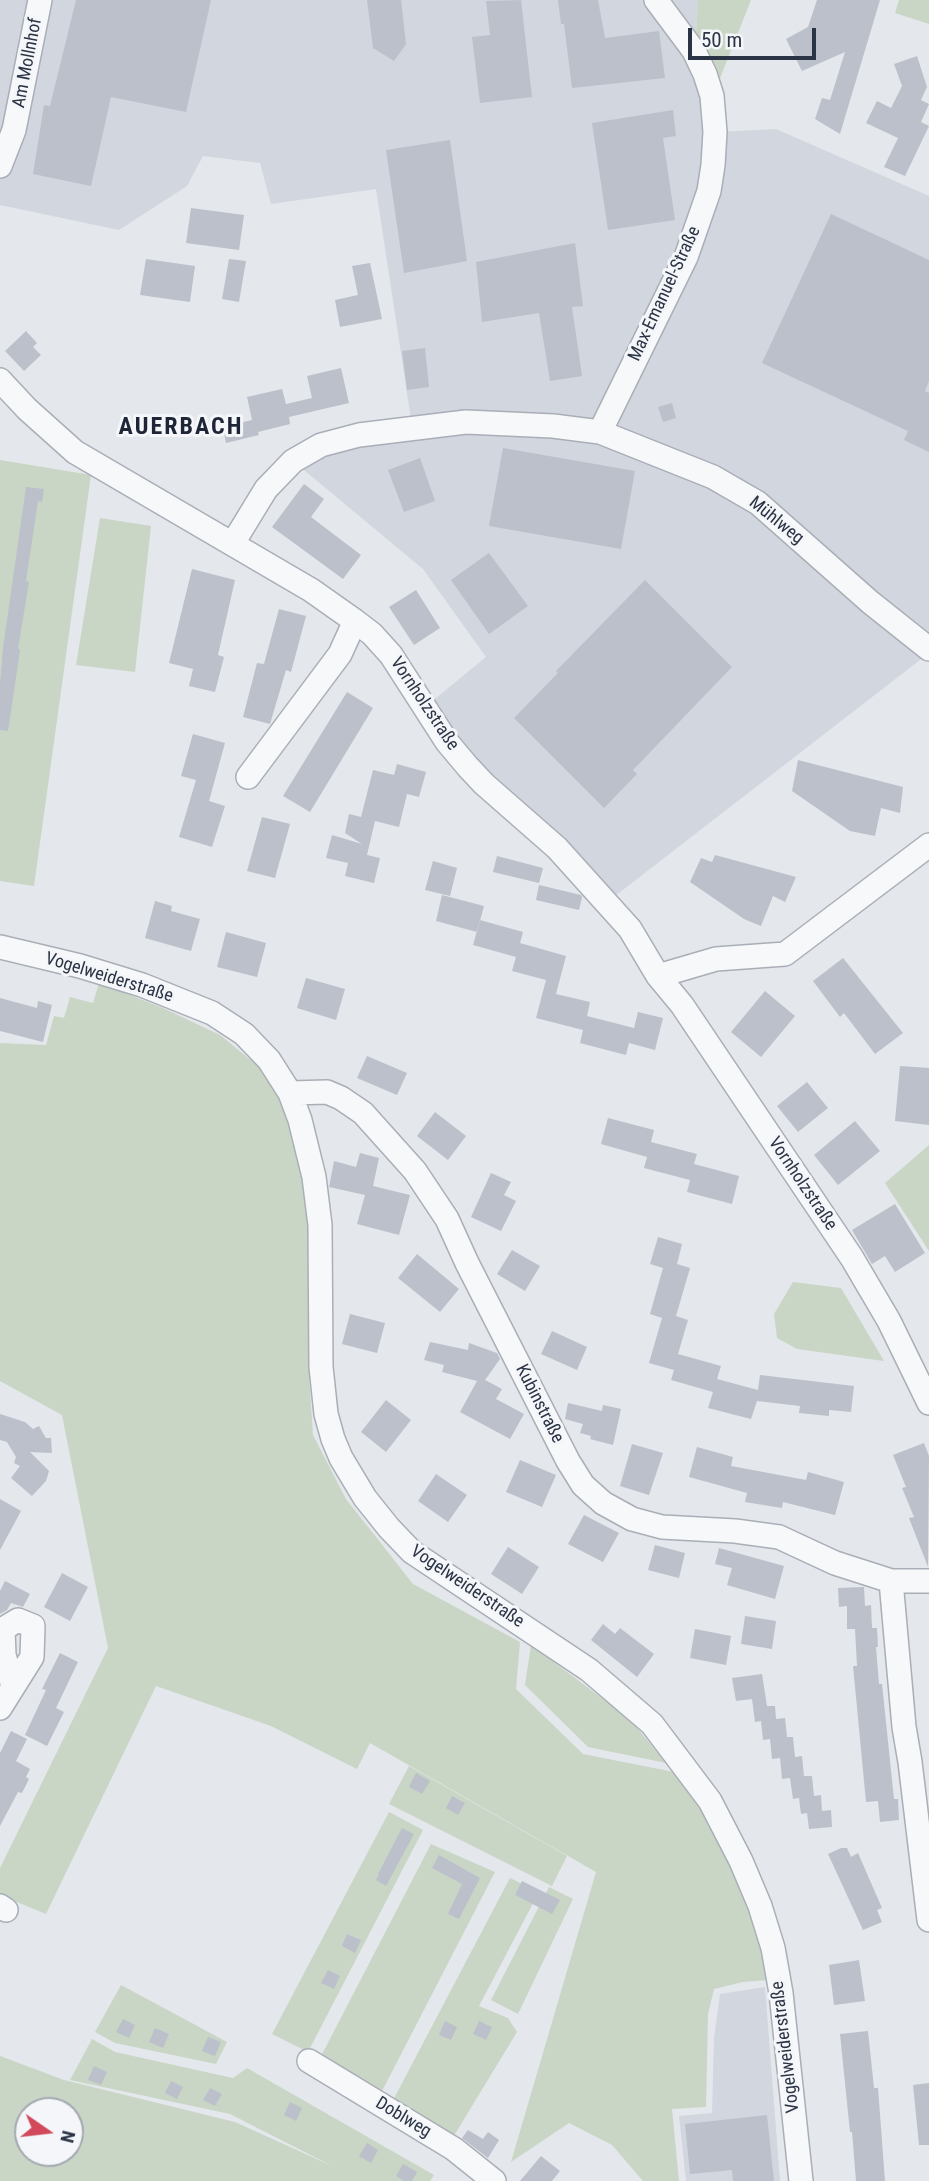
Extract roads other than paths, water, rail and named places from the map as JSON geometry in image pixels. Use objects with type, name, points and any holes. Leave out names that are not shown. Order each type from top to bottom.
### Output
[{"type":"street","name":"Am Mollnhof","points":[[0,166],[14,130],[40,0]]},
{"type":"street","name":"Max-Emanuel-Straße","points":[[600,432],[686,257],[709,191],[713,164],[715,132],[712,96],[705,74],[694,51],[656,0]]},
{"type":"street","name":"Vornholzstraße","points":[[0,380],[27,409],[75,452],[311,590],[372,634],[391,655],[447,743],[484,784],[565,857],[630,929],[658,976],[682,1005],[852,1258],[889,1321],[929,1403]]},
{"type":"street","name":"Mühlweg","points":[[233,543],[266,489],[293,461],[321,445],[359,435],[466,422],[554,426],[600,432],[713,477],[758,503],[870,602],[929,649]]},
{"type":"street","points":[[248,777],[340,654],[355,621]]},
{"type":"street","points":[[658,976],[716,959],[785,954],[929,845]]},
{"type":"street","name":"Vogelweiderstraße","points":[[0,947],[80,966],[142,985],[212,1013],[244,1034],[269,1060],[290,1093],[300,1120],[314,1177],[320,1226],[321,1367],[326,1414],[341,1458],[365,1498],[412,1552],[589,1670],[652,1724],[710,1801],[741,1861],[760,1906],[773,1948],[781,1993],[801,2181]]},
{"type":"street","name":"Kubinstraße","points":[[290,1093],[327,1091],[341,1098],[363,1114],[415,1171],[447,1219],[568,1461],[583,1485],[603,1503],[632,1519],[662,1528],[735,1531],[779,1537],[835,1563],[891,1581],[929,1581]]},
{"type":"street","points":[[891,1581],[904,1727],[929,1920]]},
{"type":"street","points":[[0,1708],[13,1686]]},
{"type":"street","name":"Doblweg","points":[[309,2061],[454,2149],[494,2181]]},
{"type":"district","name":"AUERBACH","points":[[181,428]]}]
